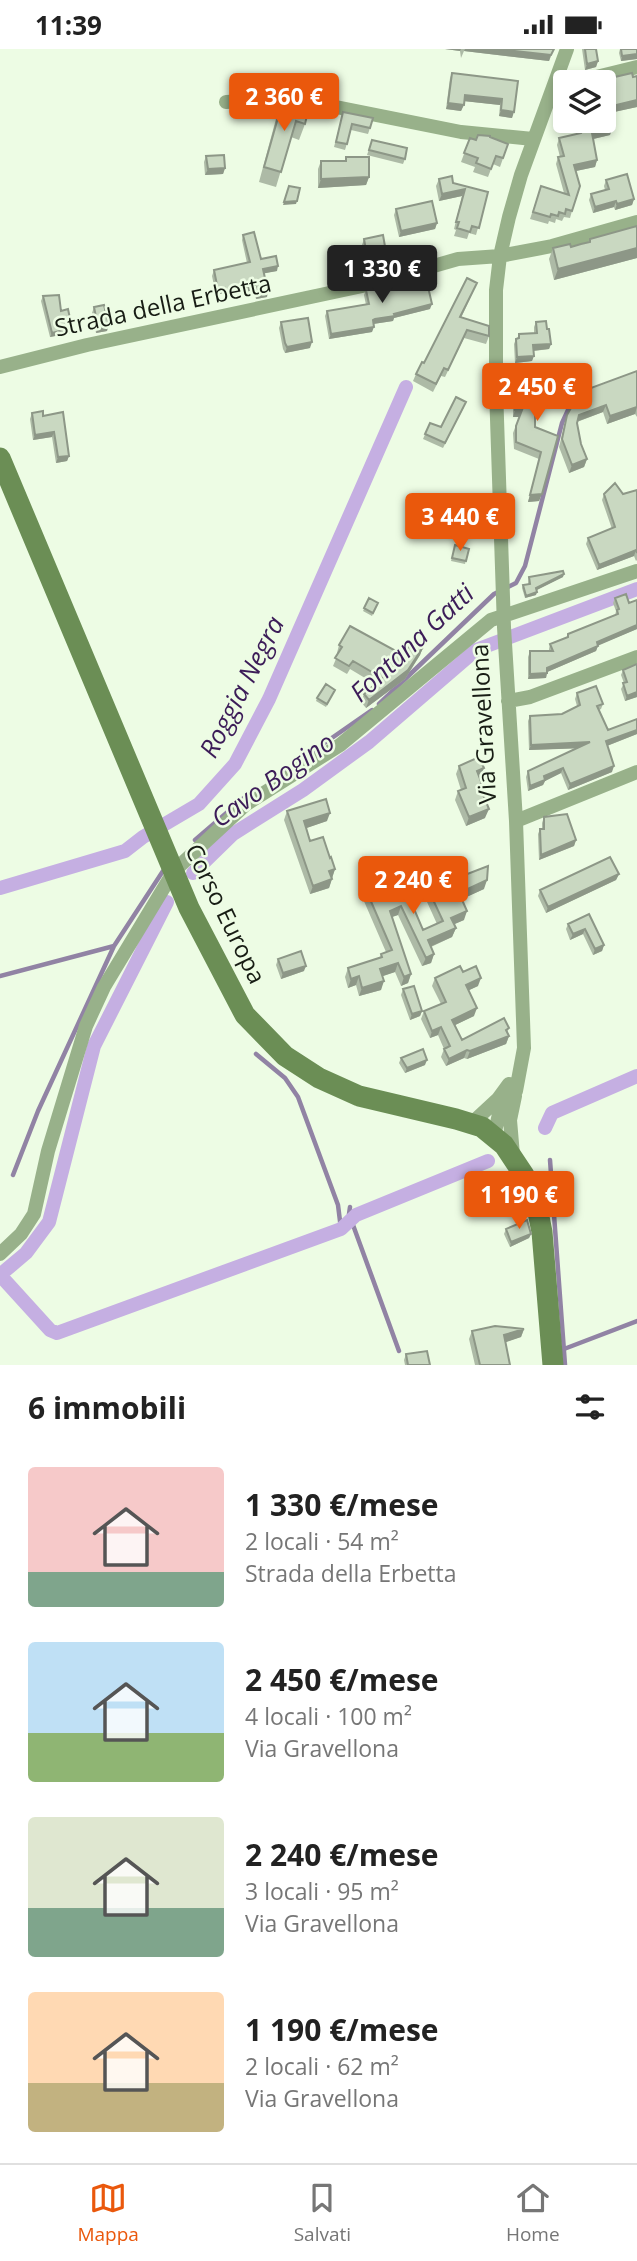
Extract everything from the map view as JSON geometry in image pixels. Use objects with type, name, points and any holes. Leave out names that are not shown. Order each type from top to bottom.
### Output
[{"type":"main road","name":"Corso Europa","points":[[0,458],[174,871],[205,941],[245,1015],[285,1056],[319,1078],[359,1096],[463,1121]]},
{"type":"main road","name":"Via Gravellona","points":[[463,1121],[494,1136],[514,1157],[530,1187],[542,1232],[553,1365]]},
{"type":"street","name":"Via Gravellona","points":[[563,70],[567,49]]},
{"type":"street","points":[[616,72],[637,67]]},
{"type":"street","points":[[226,102],[278,99],[316,103],[461,132],[533,139]]},
{"type":"street","name":"Via Gravellona","points":[[514,1157],[510,1121],[524,1048],[516,821],[504,621],[495,342],[496,290],[500,255],[509,217],[533,139],[553,99]]},
{"type":"street","name":"Strada della Erbetta","points":[[0,367],[100,342],[367,285],[458,259],[552,246],[637,222]]},
{"type":"street","points":[[0,1254],[22,1234],[34,1214],[52,1139],[86,1026],[104,987],[174,871],[245,805],[340,745],[491,620],[504,621],[637,571]]},
{"type":"street","points":[[508,701],[530,697],[637,657]]},
{"type":"street","points":[[516,821],[637,772]]},
{"type":"street","points":[[463,1121],[498,1099],[521,1070]]},
{"type":"street","name":"Via Gravellona","points":[[494,1136],[499,1114],[516,1091]]},
{"type":"building","points":[[498,49],[554,49],[551,55]]},
{"type":"building","points":[[585,49],[596,49],[598,61],[587,64]]},
{"type":"building","points":[[621,49],[637,49],[637,54],[622,56]]},
{"type":"building","points":[[452,73],[518,81],[514,112],[501,110],[502,99],[465,95],[464,105],[448,103]]},
{"type":"building","points":[[632,73],[633,77],[637,76],[637,100],[616,105],[616,77]]},
{"type":"building","points":[[283,100],[309,107],[305,124],[296,121],[281,172],[264,167]]},
{"type":"building","points":[[343,112],[373,118],[370,128],[352,124],[347,144],[336,142]]},
{"type":"building","points":[[592,133],[597,160],[574,165],[580,186],[572,211],[566,209],[565,214],[559,212],[558,216],[551,214],[550,217],[533,212],[541,186],[569,195],[558,157],[564,156],[559,138]]},
{"type":"building","points":[[478,135],[490,136],[508,144],[503,158],[496,156],[491,169],[476,163],[478,158],[464,153],[470,138],[476,140]]},
{"type":"building","points":[[372,140],[407,148],[405,159],[369,150]]},
{"type":"building","points":[[224,155],[225,168],[208,169],[206,156]]},
{"type":"building","points":[[346,157],[369,157],[369,177],[321,179],[321,161],[346,161]]},
{"type":"building","points":[[627,174],[634,199],[595,207],[591,194],[609,189],[606,180]]},
{"type":"building","points":[[452,176],[453,183],[488,192],[479,228],[472,226],[470,232],[457,228],[459,222],[456,222],[465,189],[442,194],[439,179]]},
{"type":"building","points":[[289,186],[300,188],[297,201],[284,202]]},
{"type":"building","points":[[432,201],[437,223],[401,231],[396,209]]},
{"type":"building","points":[[637,226],[637,248],[558,269],[553,248],[570,244],[571,247]]},
{"type":"building","points":[[254,232],[261,259],[276,256],[278,266],[263,269],[268,292],[258,294],[255,284],[226,291],[225,288],[218,290],[214,270],[250,262],[243,235]]},
{"type":"building","points":[[383,235],[386,252],[367,256],[364,239]]},
{"type":"building","points":[[425,274],[432,304],[394,314],[395,316],[375,319],[374,327],[331,334],[327,311],[369,304],[366,290]]},
{"type":"building","points":[[467,278],[477,283],[460,317],[489,326],[489,336],[467,330],[448,370],[444,368],[436,384],[416,374]]},
{"type":"building","points":[[59,295],[61,311],[68,309],[72,328],[52,333],[43,296]]},
{"type":"building","points":[[104,305],[109,325],[98,327],[94,307]]},
{"type":"building","points":[[308,318],[312,342],[287,347],[281,322]]},
{"type":"building","points":[[546,321],[551,344],[533,345],[534,356],[517,357],[516,339],[519,334],[537,333],[536,322]]},
{"type":"building","points":[[555,371],[558,377],[568,372],[571,383],[541,396],[541,410],[535,410],[535,427],[558,436],[542,494],[530,495],[541,452],[516,442],[516,426],[522,410],[515,410],[515,389],[525,389],[523,383]]},
{"type":"building","points":[[637,371],[637,407],[610,416],[606,405],[579,415],[577,423],[587,459],[572,465],[562,439],[567,415],[580,392]]},
{"type":"building","points":[[456,397],[466,402],[445,443],[425,434],[430,423],[441,427]]},
{"type":"building","points":[[43,411],[43,416],[63,412],[69,456],[58,457],[54,432],[35,435],[32,413]]},
{"type":"building","points":[[615,483],[623,494],[637,490],[637,553],[636,550],[599,565],[588,538],[615,527],[604,494]]},
{"type":"building","points":[[455,545],[469,549],[466,561],[452,558]]},
{"type":"building","points":[[563,571],[564,574],[526,596],[523,585],[530,584],[529,577]]},
{"type":"building","points":[[626,594],[629,603],[637,600],[637,625],[597,642],[598,646],[547,668],[547,673],[530,674],[530,651],[553,651],[550,644],[618,614],[615,598]]},
{"type":"building","points":[[369,598],[378,603],[373,613],[364,608]]},
{"type":"building","points":[[350,626],[403,655],[413,642],[423,647],[408,670],[369,700],[364,694],[382,678],[353,661],[349,666],[335,658]]},
{"type":"building","points":[[637,664],[637,692],[627,696],[623,683],[627,682],[623,670]]},
{"type":"building","points":[[326,684],[335,690],[327,704],[317,698]]},
{"type":"building","points":[[596,686],[603,704],[597,706],[608,730],[637,719],[637,730],[606,741],[614,766],[570,784],[563,768],[530,786],[528,771],[590,742],[531,745],[530,716],[562,714],[580,705],[577,693]]},
{"type":"building","points":[[479,757],[484,768],[477,771],[482,784],[479,785],[489,809],[469,817],[458,791],[466,788],[459,766]]},
{"type":"building","points":[[326,799],[330,813],[304,821],[310,841],[323,837],[335,869],[329,871],[332,879],[313,886],[287,811]]},
{"type":"building","points":[[567,814],[576,840],[541,855],[540,829],[544,829],[544,817]]},
{"type":"building","points":[[610,857],[619,874],[548,907],[540,890]]},
{"type":"building","points":[[488,866],[487,880],[459,893],[467,911],[451,918],[456,928],[428,940],[434,954],[426,958],[401,906],[390,911],[411,974],[404,977],[398,963],[380,969],[384,981],[362,988],[359,976],[351,979],[348,968],[382,957],[381,954],[392,950],[363,883],[397,869],[423,930],[443,921],[421,874],[432,869],[435,877],[453,869],[457,878]]},
{"type":"building","points":[[589,914],[604,945],[595,949],[585,929],[573,934],[568,924]]},
{"type":"building","points":[[301,951],[306,966],[283,973],[278,959]]},
{"type":"building","points":[[460,966],[463,972],[476,966],[481,978],[466,985],[477,1008],[452,1020],[462,1040],[504,1018],[509,1028],[506,1030],[509,1036],[449,1059],[444,1049],[450,1046],[441,1027],[432,1031],[424,1011],[446,1002],[435,978]]},
{"type":"building","points":[[414,986],[422,1011],[412,1014],[403,989]]},
{"type":"building","points":[[423,1049],[427,1060],[407,1068],[401,1058]]},
{"type":"building","points":[[527,1220],[531,1234],[511,1242],[506,1229]]},
{"type":"building","points":[[495,1326],[524,1329],[504,1335],[510,1365],[480,1365],[472,1331]]},
{"type":"building","points":[[427,1351],[430,1365],[408,1365],[406,1354]]},
{"type":"waterway","name":"Roggia Negra","points":[[0,888],[125,851],[143,837],[199,804],[235,764],[269,699],[406,387]]},
{"type":"waterway","name":"Fontana Gatti","points":[[379,704],[494,594],[516,583],[525,566],[562,423],[579,396]]},
{"type":"waterway","name":"Cavo Bogino","points":[[193,873],[233,834],[303,790],[369,742],[476,650],[637,589]]},
{"type":"waterway","name":"Fontana Gatti","points":[[273,779],[372,710]]},
{"type":"waterway","name":"Fontana Gatti","points":[[195,840],[245,797]]},
{"type":"waterway","name":"Fontana Gatti","points":[[13,1175],[38,1111],[114,946],[163,871]]},
{"type":"waterway","points":[[167,902],[94,1046],[49,1222],[26,1253],[0,1275],[50,1330],[57,1333],[341,1229],[356,1215],[488,1161]]},
{"type":"waterway","name":"Fontana Gatti","points":[[0,976],[114,946]]},
{"type":"waterway","points":[[256,1054],[285,1078],[298,1097],[338,1205],[341,1229]]},
{"type":"waterway","points":[[545,1128],[552,1113],[637,1076]]},
{"type":"waterway","points":[[550,1160],[565,1365]]},
{"type":"waterway","points":[[350,1207],[349,1214],[399,1351]]},
{"type":"waterway","points":[[564,1349],[637,1321]]}]
